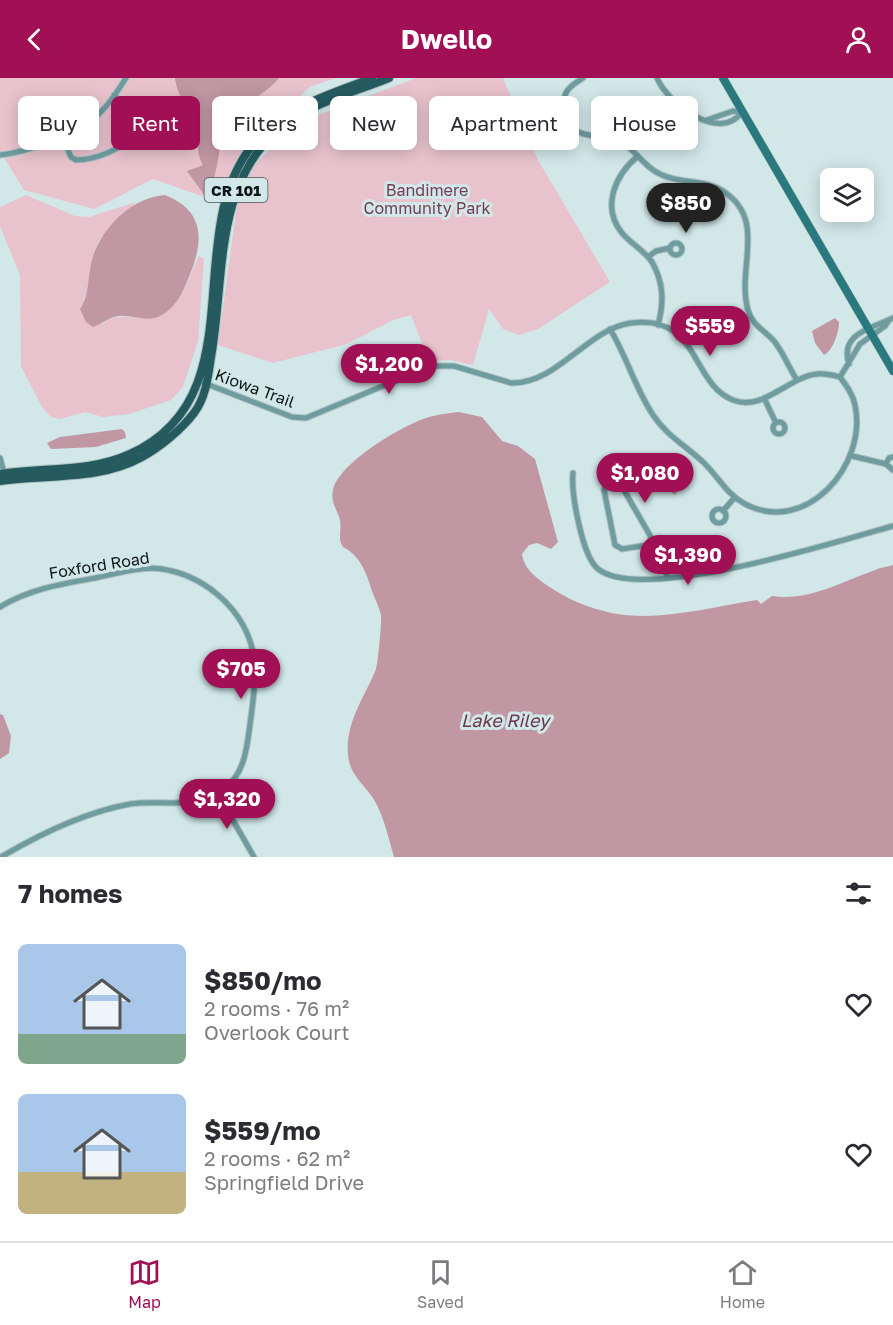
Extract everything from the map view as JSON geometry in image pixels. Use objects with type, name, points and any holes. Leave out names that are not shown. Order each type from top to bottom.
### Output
[{"type":"main road","name":"CR 101","points":[[203,383],[225,198],[244,158],[257,140],[297,108],[372,78]]},
{"type":"main road","name":"CR 101","points":[[2,477],[94,465],[129,455],[155,440],[174,422],[203,383],[228,223],[235,191],[244,171],[258,151],[291,120],[312,107],[389,78]]},
{"type":"street","points":[[99,113],[126,78]]},
{"type":"street","points":[[583,78],[565,94],[562,106],[569,124],[583,134],[609,137],[622,143],[662,176],[716,187],[741,207],[747,218],[750,232],[745,273],[749,316],[773,340],[797,380]]},
{"type":"street","points":[[657,78],[675,103],[707,120],[723,124],[737,119],[742,112]]},
{"type":"street","points":[[723,78],[893,371]]},
{"type":"street","points":[[68,150],[71,157],[76,160],[107,152],[131,140],[137,132],[135,122],[114,95]]},
{"type":"street","points":[[0,156],[24,150]]},
{"type":"street","points":[[638,156],[620,174],[614,188],[613,213],[622,233],[648,257],[656,272],[662,292],[658,325]]},
{"type":"street","points":[[648,257],[656,251],[670,248]]},
{"type":"street","points":[[849,364],[846,355],[853,337],[885,326],[891,319]]},
{"type":"street","points":[[631,323],[658,325],[680,336],[687,343],[710,380],[731,400],[746,404],[815,374],[840,377],[856,405],[852,456],[832,486],[804,505],[782,511],[767,510],[748,505],[735,497],[703,462],[674,439],[655,417],[610,329],[631,323]]},
{"type":"street","name":"Kiowa Trail","points":[[203,383],[299,418],[312,416],[431,366],[454,366],[511,383],[520,383],[546,372],[610,329]]},
{"type":"street","points":[[840,377],[869,332]]},
{"type":"street","points":[[764,398],[776,423]]},
{"type":"street","points":[[852,456],[886,464],[893,470]]},
{"type":"street","points":[[886,464],[888,458],[893,457]]},
{"type":"street","points":[[0,458],[2,477]]},
{"type":"street","points":[[573,473],[584,543],[591,561],[611,576],[644,581],[757,563],[893,526]]},
{"type":"street","points":[[655,544],[622,549],[615,545],[604,490],[607,483],[616,481],[621,485],[655,544],[664,562],[667,578]]},
{"type":"street","points":[[723,511],[735,497]]},
{"type":"street","name":"Foxford Road","points":[[0,607],[35,590],[142,569],[181,574],[213,591],[245,629],[252,646],[254,664],[248,751],[236,777],[218,794]]},
{"type":"street","points":[[1,857],[90,814],[132,803],[191,802],[218,794],[254,857]]},
{"type":"green space","points":[[0,78],[335,78],[310,87],[300,96],[212,96],[212,150],[244,150],[237,159],[219,202],[153,179],[94,209],[24,190],[0,151]]},
{"type":"green space","name":"Bandimere Community Park","points":[[416,78],[503,78],[511,96],[429,96],[429,150],[534,150],[610,282],[538,329],[519,335],[503,329],[489,309],[473,365],[451,360],[429,361],[411,315],[393,320],[347,344],[273,363],[218,345],[238,197],[249,170],[269,150],[318,150],[318,115],[330,111],[330,150],[417,150],[417,96],[369,96]]},
{"type":"green space","points":[[26,195],[75,216],[89,217],[136,202],[99,241],[82,308],[102,324],[120,317],[147,318],[166,311],[183,291],[199,256],[204,259],[198,341],[183,387],[171,400],[129,414],[103,417],[85,412],[60,419],[51,417],[42,407],[21,366],[20,275],[0,226],[0,207]]},
{"type":"water","points":[[175,78],[279,78],[259,96],[212,96],[212,150],[220,150],[213,181],[205,196],[187,171],[203,165],[198,150],[200,96],[181,96]]},
{"type":"water","points":[[165,195],[190,211],[196,222],[198,233],[196,257],[182,294],[173,306],[155,318],[118,316],[93,327],[86,322],[80,309],[87,292],[96,248],[119,216],[141,202]]},
{"type":"water","points":[[835,318],[839,322],[837,336],[830,350],[824,355],[815,343],[812,331]]},
{"type":"water","name":"Lake Riley","points":[[459,412],[482,417],[502,441],[518,446],[535,459],[558,542],[551,549],[537,543],[529,545],[522,554],[523,560],[537,578],[577,602],[603,611],[628,615],[677,614],[757,600],[761,604],[772,596],[785,597],[812,593],[893,565],[893,857],[394,857],[380,811],[349,763],[348,743],[353,721],[376,669],[381,615],[363,568],[357,558],[341,544],[340,520],[332,494],[346,469],[386,438],[423,419]]},
{"type":"water","points":[[122,429],[126,438],[96,447],[51,449],[47,443],[60,437]]},
{"type":"water","points":[[646,460],[671,481],[677,491],[675,495],[657,482],[644,462]]},
{"type":"water","points":[[0,714],[3,715],[11,736],[9,753],[0,759]]}]
